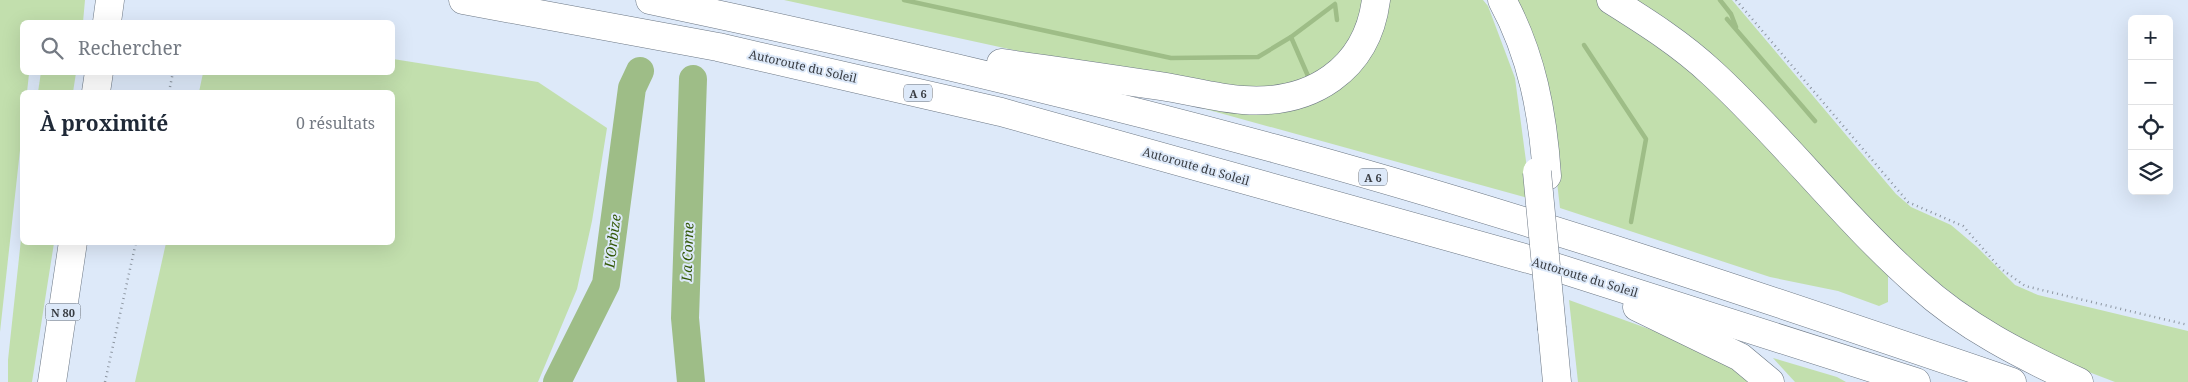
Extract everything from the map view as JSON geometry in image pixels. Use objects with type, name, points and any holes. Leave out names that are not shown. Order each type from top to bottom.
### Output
[{"type":"main road","points":[[107,20],[110,0]]},
{"type":"main road","name":"Autoroute du Soleil","points":[[463,0],[718,47],[1001,112],[1539,262],[1916,382]]},
{"type":"main road","name":"A 6","points":[[650,0],[826,37],[1273,148],[1460,202],[1754,294],[2012,382]]},
{"type":"main road","points":[[826,37],[1155,85],[1229,98],[1267,100],[1288,98],[1321,86],[1343,70],[1365,41],[1373,20],[1376,0]]},
{"type":"main road","points":[[1490,0],[1517,59],[1531,115],[1542,174],[1557,330],[1567,382]]},
{"type":"main road","points":[[1502,0],[1530,66],[1545,142],[1542,174]]},
{"type":"main road","points":[[1611,0],[1674,41],[1712,72],[1873,240],[1934,298],[1974,327],[2017,353],[2079,382]]},
{"type":"main road","points":[[96,90],[99,75]]},
{"type":"main road","name":"N 80","points":[[52,382],[73,245]]},
{"type":"main road","points":[[1539,262],[1723,348],[1753,366],[1770,382]]},
{"type":"main road","points":[[1557,330],[1557,382]]},
{"type":"path","points":[[1736,0],[1908,202],[1963,226],[2000,268],[2025,286],[2077,300],[2188,325]]},
{"type":"path","points":[[170,90],[173,75]]},
{"type":"path","points":[[105,382],[135,245]]},
{"type":"green space","points":[[0,0],[85,0],[83,20],[20,20],[20,75],[29,75],[27,90],[20,90],[20,150],[0,332]]},
{"type":"green space","points":[[784,0],[1367,0],[1357,34],[1331,67],[1270,92],[1073,63]]},
{"type":"green space","points":[[1385,0],[1483,0],[1488,6],[1515,78],[1531,199],[1162,97],[1323,99]]},
{"type":"green space","points":[[1513,0],[1597,0],[1617,10],[1664,42],[1888,264],[1888,302],[1879,306],[1838,291],[1770,277],[1560,208],[1545,79]]},
{"type":"green space","points":[[1628,0],[1732,0],[1896,194],[1911,207],[1951,225],[1977,247],[2015,285],[2038,295],[2188,331],[2188,382],[2115,382],[2018,345],[1914,264]]},
{"type":"green space","points":[[395,59],[538,82],[607,128],[592,221],[577,289],[538,382],[135,382],[166,245],[395,245],[395,90],[199,90],[203,75],[395,75]]},
{"type":"green space","points":[[41,75],[76,75],[73,90],[38,90]]},
{"type":"green space","points":[[20,245],[54,245],[32,382],[8,382],[8,360]]},
{"type":"green space","points":[[1569,300],[1707,350],[1758,382],[1578,382]]},
{"type":"green space","points":[[1773,358],[1837,377],[1846,382],[1795,382]]},
{"type":"waterway","points":[[904,0],[1171,58],[1258,57],[1291,37]]},
{"type":"waterway","points":[[1720,0],[1731,14],[1736,27]]},
{"type":"waterway","points":[[1308,76],[1291,37],[1335,4],[1337,20]]},
{"type":"waterway","points":[[1727,19],[1815,121]]},
{"type":"waterway","points":[[1584,45],[1646,139],[1631,222]]},
{"type":"waterway","name":"L'Orbize","points":[[557,382],[606,284],[632,88],[640,71]]},
{"type":"waterway","name":"La Corne","points":[[691,382],[685,318],[693,79]]}]
